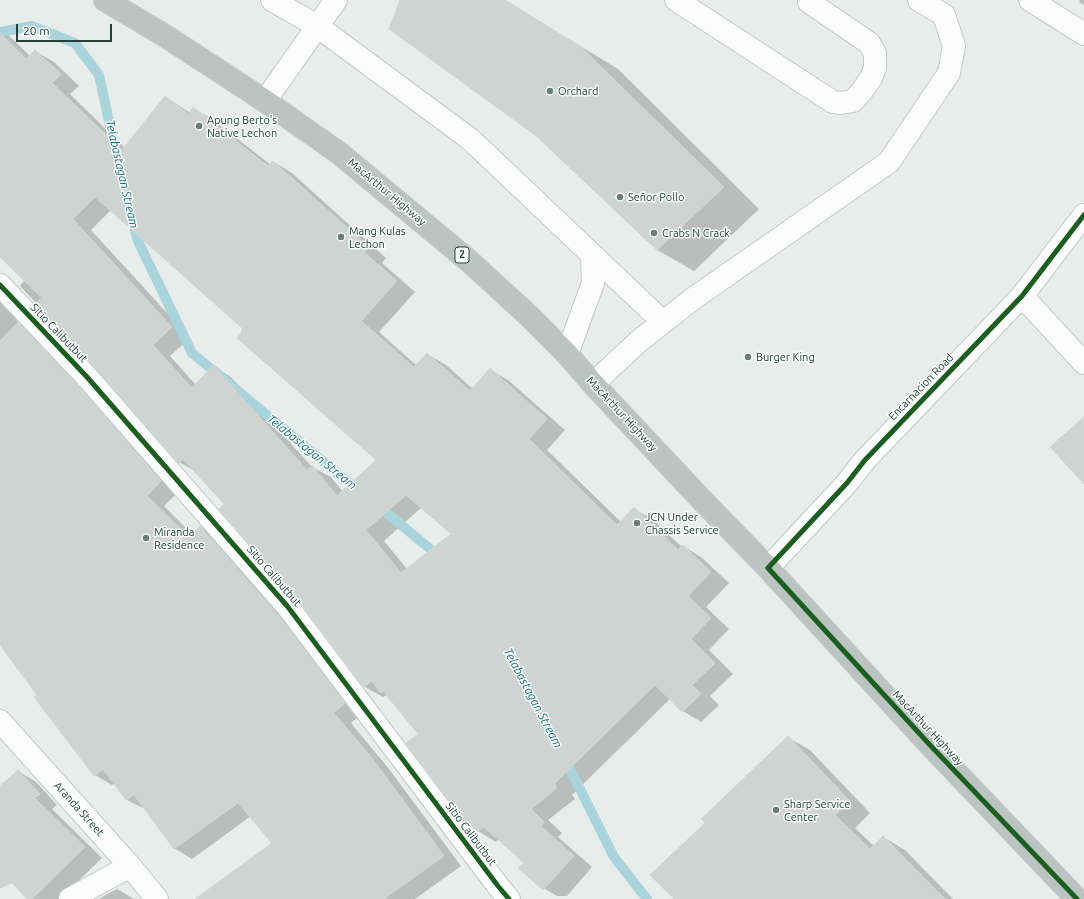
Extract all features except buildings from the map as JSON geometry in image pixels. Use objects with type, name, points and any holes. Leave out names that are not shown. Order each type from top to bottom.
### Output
[{"type":"highway","name":"MacArthur Highway","points":[[105,0],[265,101],[339,153],[491,280],[567,354],[593,384],[700,498],[768,568],[929,744],[1077,899]]},
{"type":"street","points":[[272,0],[317,26],[470,139],[663,322]]},
{"type":"street","points":[[265,101],[336,0]]},
{"type":"street","points":[[676,0],[833,102],[841,103],[853,101],[871,78],[874,68],[875,53],[869,43],[808,1]]},
{"type":"street","points":[[593,384],[639,341],[694,298],[889,162],[949,73],[954,46],[944,15],[919,0]]},
{"type":"street","points":[[1030,0],[1084,34]]},
{"type":"street","name":"Encarnacion Road","points":[[768,568],[847,484],[865,460],[1022,296],[1084,215]]},
{"type":"street","points":[[567,354],[593,283],[592,255]]},
{"type":"street","name":"Sitio Calibutbut","points":[[0,285],[87,377],[288,606],[509,899]]},
{"type":"street","points":[[1022,296],[1084,363]]},
{"type":"street","name":"Aranda Street","points":[[0,721],[130,866],[157,899]]},
{"type":"street","points":[[70,899],[130,866]]},
{"type":"waterway","name":"Telabastagan Stream","points":[[0,32],[32,26],[75,43],[99,75],[116,154]]},
{"type":"waterway","name":"Telabastagan Stream","points":[[132,221],[138,241],[192,353],[360,492]]},
{"type":"waterway","name":"Telabastagan Stream","points":[[376,504],[441,558]]},
{"type":"waterway","name":"Telabastagan Stream","points":[[564,757],[614,857],[647,899]]},
{"type":"cycle path","points":[[1077,899],[929,744],[768,568],[847,483],[865,460],[1022,296],[1084,215]]},
{"type":"cycle path","points":[[0,285],[87,377],[288,607],[509,899]]},
{"type":"place","name":"Orchard","points":[[550,91]]},
{"type":"place","name":"Apung Berto's Native Lechon","points":[[199,126]]},
{"type":"place","name":"Señor Pollo","points":[[620,197]]},
{"type":"place","name":"Crabs N Crack","points":[[654,233]]},
{"type":"place","name":"Mang Kulas Lechon","points":[[341,237]]},
{"type":"place","name":"Burger King","points":[[748,357]]},
{"type":"place","name":"JCN Under Chassis Service","points":[[637,523]]},
{"type":"place","name":"Miranda Residence","points":[[146,538]]},
{"type":"place","name":"Sharp Service Center","points":[[776,810]]}]
